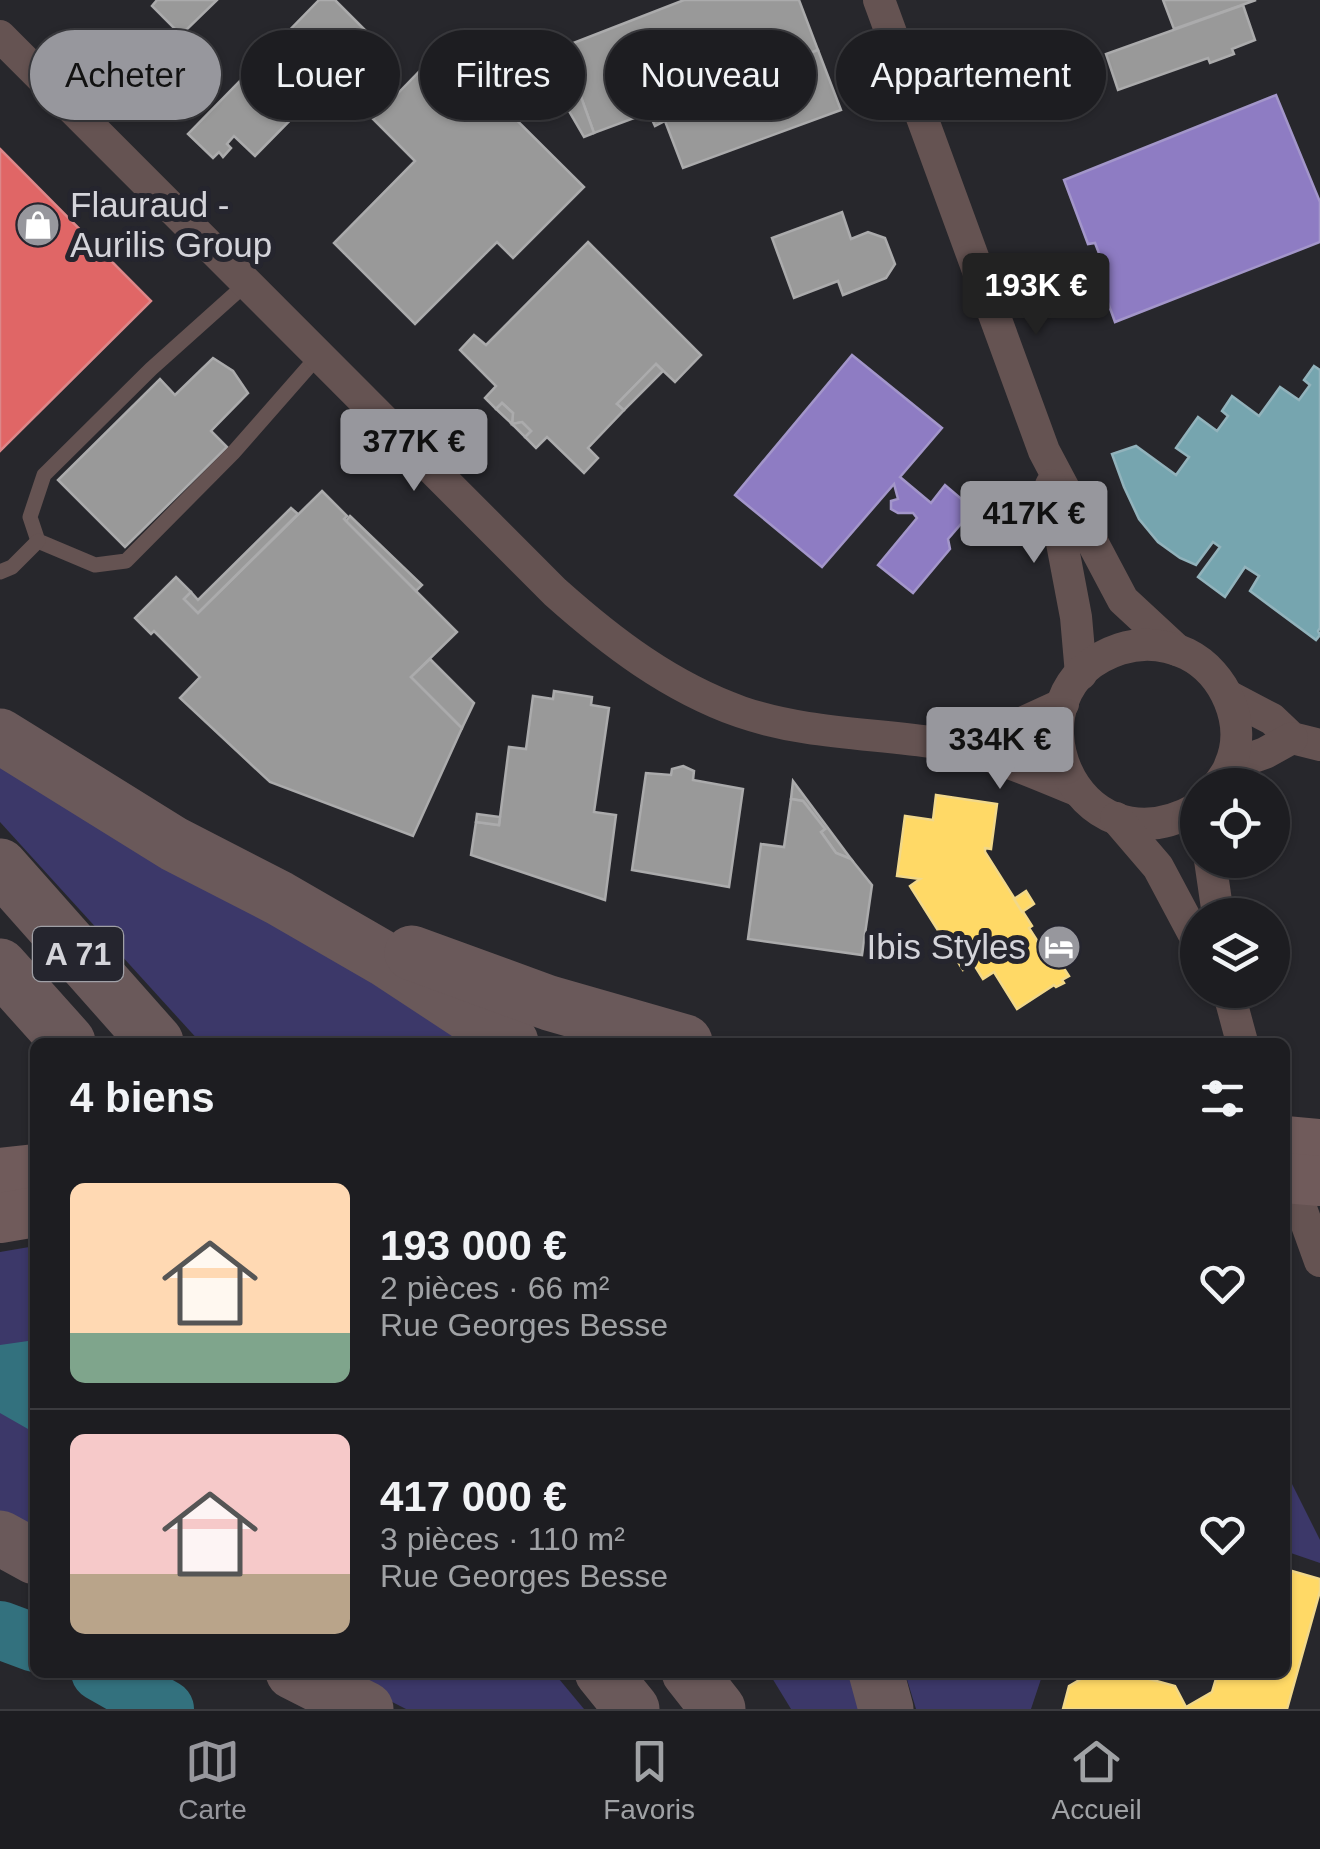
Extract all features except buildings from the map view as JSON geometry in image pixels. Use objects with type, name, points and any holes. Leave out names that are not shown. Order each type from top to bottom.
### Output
[{"type":"highway","points":[[0,736],[174,844],[388,961],[505,1038]]},
{"type":"highway","name":"A 71","points":[[0,866],[152,1038]]},
{"type":"highway","points":[[278,898],[423,958],[513,990],[672,1038]]},
{"type":"highway","name":"A 71","points":[[0,966],[64,1038]]},
{"type":"highway","points":[[0,1538],[30,1554]]},
{"type":"highway","points":[[305,1678],[366,1709]]},
{"type":"highway","points":[[607,1678],[632,1709]]},
{"type":"highway","points":[[694,1678],[718,1709]]},
{"type":"highway","points":[[878,1678],[886,1709]]},
{"type":"main road","points":[[1290,1141],[1320,1144]]},
{"type":"main road","points":[[0,1174],[30,1171]]},
{"type":"main road","points":[[0,1218],[30,1213]]},
{"type":"street","points":[[878,0],[1044,451],[1123,600],[1177,650],[1207,668],[1228,696],[1236,730],[1227,768]]},
{"type":"street","points":[[0,36],[555,592],[626,652],[695,692],[741,712],[796,727],[941,744],[1011,763],[1076,790]]},
{"type":"street","points":[[1044,451],[1076,617],[1081,674]]},
{"type":"street","points":[[1177,650],[1143,645],[1109,653],[1094,662],[1070,688],[1057,739],[1067,775],[1076,790],[1101,812],[1132,823],[1168,821],[1180,816]]},
{"type":"street","points":[[1228,696],[1306,741]]},
{"type":"street","points":[[941,744],[1004,731],[1063,704]]},
{"type":"street","points":[[1238,768],[1265,753],[1306,741]]},
{"type":"street","points":[[1116,818],[1158,868],[1180,909]]},
{"type":"street","points":[[1231,1008],[1241,1038]]},
{"type":"street","points":[[1302,1190],[1320,1260]]},
{"type":"lane","points":[[247,282],[151,368],[44,475],[30,517],[38,541],[96,565],[126,560],[233,453],[319,355]]},
{"type":"lane","points":[[0,572],[38,541]]},
{"type":"shaded area","points":[[0,763],[467,1038],[196,1038],[0,822]]},
{"type":"shaded area","points":[[30,1247],[30,1525],[0,1511],[0,1252]]},
{"type":"shaded area","points":[[1290,1480],[1320,1540],[1320,1563],[1290,1553]]},
{"type":"shaded area","points":[[345,1678],[558,1678],[584,1709],[406,1709]]},
{"type":"shaded area","points":[[772,1678],[863,1678],[873,1709],[791,1709]]},
{"type":"shaded area","points":[[907,1678],[1041,1678],[1031,1709],[916,1709]]},
{"type":"water","points":[[30,1341],[30,1430],[0,1413],[0,1345]]},
{"type":"waterway","points":[[0,1630],[30,1641]]},
{"type":"waterway","points":[[111,1678],[165,1709]]},
{"type":"place","name":"Flauraud - Aurilis Group","points":[[38,225]]},
{"type":"place","name":"Ibis Styles","points":[[1059,947]]}]
